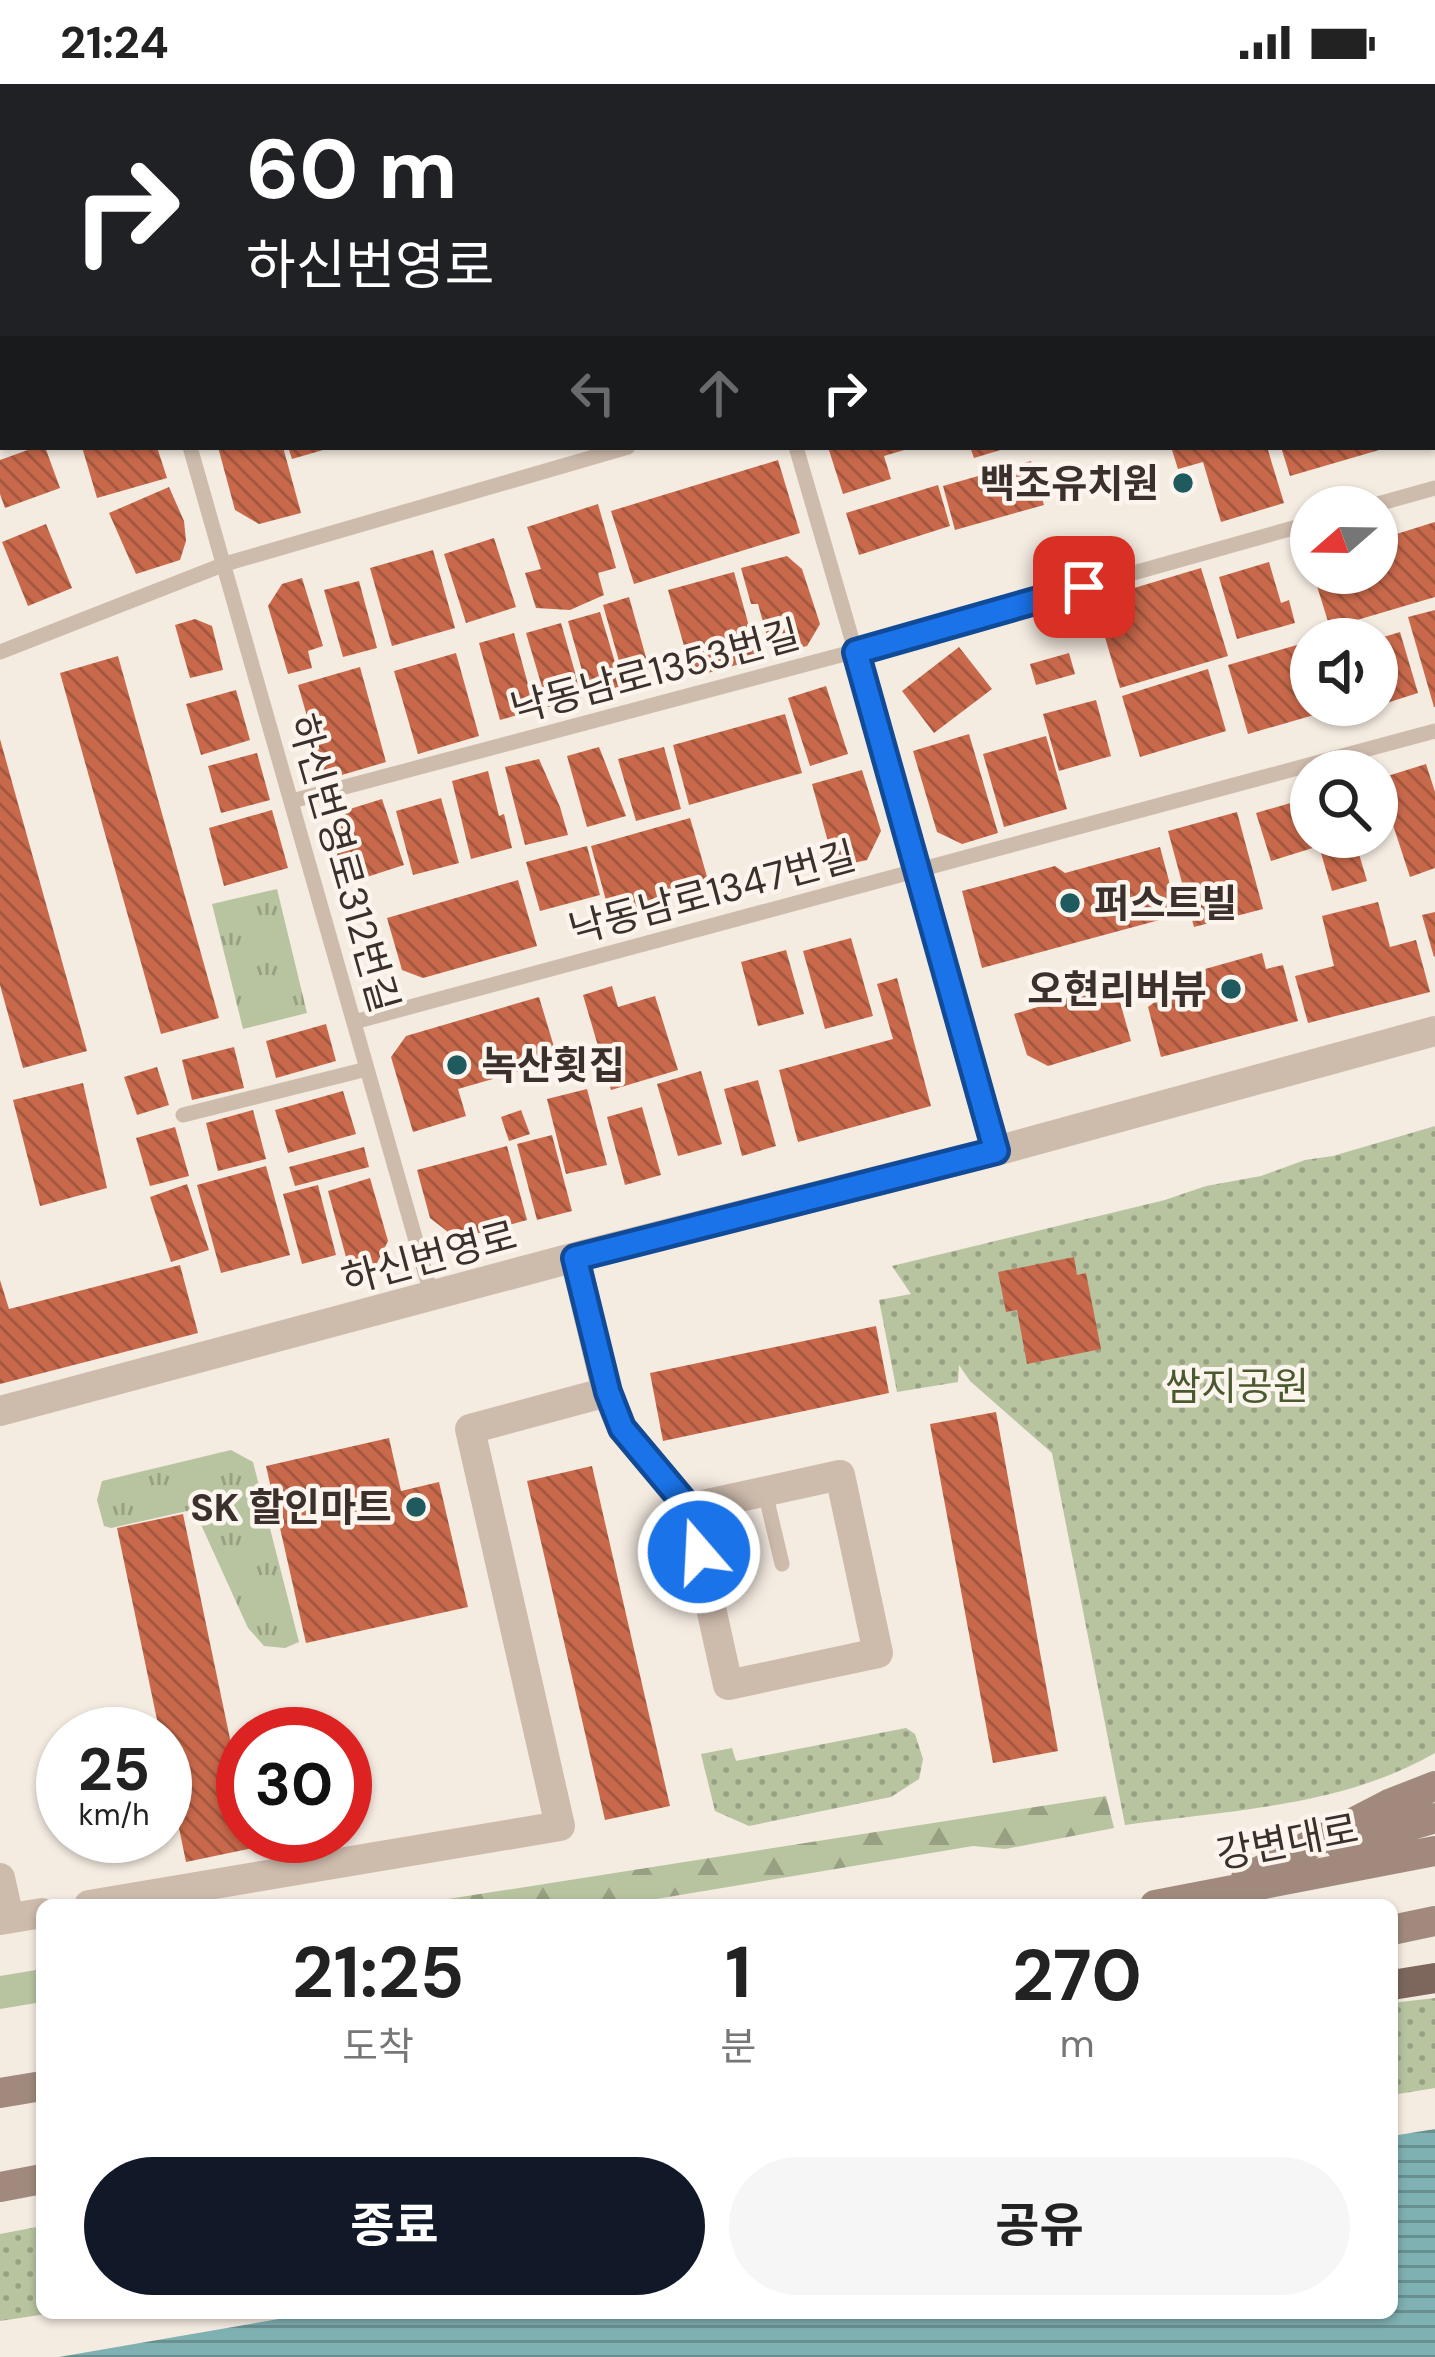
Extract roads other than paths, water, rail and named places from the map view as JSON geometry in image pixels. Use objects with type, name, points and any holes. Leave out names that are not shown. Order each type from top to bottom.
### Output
[{"type":"main road","points":[[1212,1896],[1389,1804],[1435,1786]]},
{"type":"main road","points":[[1212,1896],[1356,1840],[1435,1817]]},
{"type":"main road","name":"강변대로","points":[[1193,1899],[1435,1851]]},
{"type":"main road","points":[[1398,1929],[1435,1921]]},
{"type":"main road","points":[[1398,1983],[1435,1978]]},
{"type":"main road","points":[[0,2093],[36,2087]]},
{"type":"main road","points":[[0,2187],[36,2181]]},
{"type":"street","name":"하신번영로","points":[[0,1411],[996,1151],[1435,1030]]},
{"type":"street","points":[[575,1258],[608,1392],[622,1428],[689,1508],[728,1685],[878,1653],[840,1475],[689,1508]]},
{"type":"street","points":[[125,1899],[560,1826],[470,1429],[608,1392]]},
{"type":"street","points":[[0,1878],[4,1919],[36,1914]]},
{"type":"lane","name":"하신번영로312번길","points":[[191,450],[432,1297]]},
{"type":"lane","points":[[0,652],[225,564],[618,450]]},
{"type":"lane","points":[[797,450],[996,1151]]},
{"type":"lane","points":[[1398,498],[1435,488]]},
{"type":"lane","name":"낙동남로1353번길","points":[[292,801],[856,652],[1290,529]]},
{"type":"lane","name":"낙동남로1347번길","points":[[354,1022],[1435,730]]},
{"type":"lane","points":[[183,1115],[367,1069]]},
{"type":"lane","points":[[765,1492],[782,1564]]},
{"type":"water","points":[[1435,2129],[1435,2357],[59,2357],[279,2319],[1398,2319],[1398,2135]]},
{"type":"place","name":"백조유치원","points":[[1183,483]]},
{"type":"place","name":"퍼스트빌","points":[[1070,903]]},
{"type":"place","name":"오현리버뷰","points":[[1231,989]]},
{"type":"place","name":"녹산횟집","points":[[457,1065]]},
{"type":"place","name":"SK 할인마트","points":[[416,1507]]},
{"type":"park label","name":"쌈지공원","points":[[1237,1386]]}]
